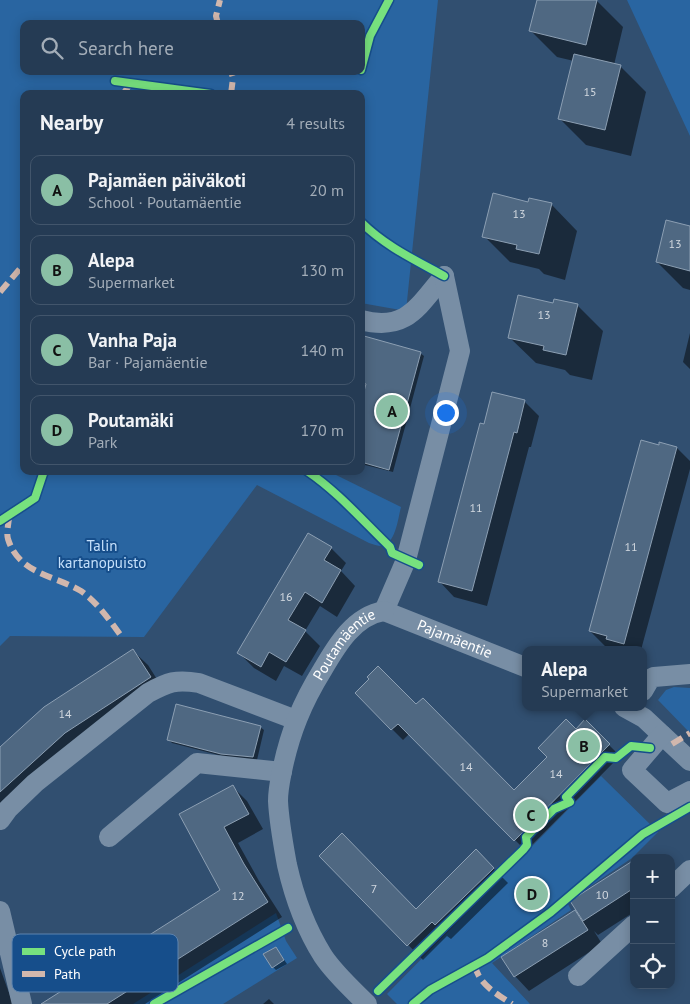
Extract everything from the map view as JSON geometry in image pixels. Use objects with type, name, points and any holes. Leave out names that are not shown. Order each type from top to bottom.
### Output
[{"type":"street","name":"Poutamäentie","points":[[365,321],[385,323],[403,319],[414,312],[444,276],[460,351],[406,560],[384,611],[361,619],[348,632],[313,684],[296,720],[286,751],[279,785],[280,828],[296,897],[314,940],[324,957],[367,1004]]},
{"type":"street","name":"Pajamäentie","points":[[384,611],[522,667]]},
{"type":"street","points":[[647,684],[654,677],[690,674]]},
{"type":"street","points":[[0,820],[8,809],[35,783],[148,693],[166,683],[182,680],[199,683],[296,720]]},
{"type":"street","points":[[634,711],[690,761]]},
{"type":"street","points":[[662,735],[632,770],[666,803],[690,791]]},
{"type":"street","points":[[109,837],[197,763],[282,772]]},
{"type":"street","points":[[675,884],[690,870]]},
{"type":"street","points":[[0,911],[12,962]]},
{"type":"street","points":[[578,976],[630,929]]},
{"type":"green space","name":"Talin kartanopuisto","points":[[0,0],[438,0],[406,311],[365,304],[365,90],[20,90],[20,475],[336,475],[401,507],[393,536],[390,541],[380,546],[369,543],[257,485],[144,637],[10,636],[0,646]]},
{"type":"green space","points":[[627,0],[690,0],[690,136]]},
{"type":"green space","points":[[674,687],[690,688],[690,733],[658,700],[666,690]]},
{"type":"green space","points":[[601,776],[658,832],[636,854],[630,854],[630,859],[567,902],[571,910],[492,963],[530,1004],[397,1004],[387,994]]},
{"type":"green space","points":[[276,913],[286,941],[297,958],[223,1004],[133,1004],[152,992],[178,992],[178,975]]},
{"type":"building","points":[[537,0],[597,0],[586,45],[529,31]]},
{"type":"building","points":[[574,54],[621,65],[605,130],[558,119]]},
{"type":"building","points":[[493,193],[528,202],[529,198],[552,203],[539,254],[516,249],[517,245],[482,237]]},
{"type":"building","points":[[666,220],[690,226],[690,271],[656,262]]},
{"type":"building","points":[[518,295],[553,303],[554,299],[578,304],[566,355],[543,350],[544,346],[508,338]]},
{"type":"building","points":[[365,336],[421,352],[389,470],[365,463]]},
{"type":"building","points":[[492,392],[525,400],[517,433],[514,432],[472,591],[438,582],[480,423],[484,424]]},
{"type":"building","points":[[641,440],[677,447],[624,644],[606,639],[607,636],[589,631]]},
{"type":"building","points":[[308,533],[332,547],[324,560],[341,570],[322,603],[305,592],[288,620],[306,630],[286,662],[269,652],[261,667],[237,653]]},
{"type":"building","points":[[133,649],[151,677],[65,733],[0,792],[0,747],[44,707]]},
{"type":"building","points":[[378,666],[416,704],[423,698],[514,790],[547,757],[538,748],[566,719],[576,729],[585,719],[610,744],[514,841],[398,724],[391,730],[355,693],[369,679],[367,677]]},
{"type":"building","points":[[176,704],[261,726],[253,757],[221,754],[167,740]]},
{"type":"building","points":[[233,785],[249,814],[224,827],[268,902],[178,959],[178,934],[151,934],[220,890],[179,814]]},
{"type":"building","points":[[342,833],[416,909],[476,849],[494,868],[435,925],[432,922],[407,946],[319,856]]},
{"type":"building","points":[[630,863],[630,891],[583,921],[570,901]]},
{"type":"building","points":[[575,910],[588,930],[514,977],[501,957]]},
{"type":"building","points":[[276,947],[284,960],[272,968],[263,954]]},
{"type":"building","points":[[60,992],[126,992],[107,1004],[41,1004]]},
{"type":"marked path","points":[[217,20],[216,16],[220,0]]},
{"type":"marked path","points":[[232,75],[232,90]]},
{"type":"marked path","points":[[126,90],[131,83]]},
{"type":"marked path","points":[[0,292],[20,269]]},
{"type":"marked path","points":[[9,516],[8,539],[13,551],[20,560],[29,567],[81,591],[98,607],[122,637]]},
{"type":"marked path","points":[[672,744],[690,733]]},
{"type":"marked path","points":[[475,965],[484,983],[512,1004]]},
{"type":"cycle path","points":[[365,55],[370,36],[389,0]]},
{"type":"cycle path","points":[[115,81],[181,90]]},
{"type":"cycle path","points":[[365,226],[390,245],[444,276]]},
{"type":"cycle path","points":[[0,521],[35,498],[43,475]]},
{"type":"cycle path","points":[[312,475],[350,507],[390,547],[392,553],[419,565]]},
{"type":"cycle path","points":[[378,991],[523,850],[527,845],[526,837],[554,809],[570,802],[566,797],[605,757],[616,758],[631,746],[650,748]]},
{"type":"cycle path","points":[[413,1004],[430,990],[488,958],[551,912],[643,834],[690,807]]},
{"type":"cycle path","points":[[178,990],[288,928]]},
{"type":"cycle path","points":[[154,1004],[175,992]]},
{"type":"place","name":"Pajamäen päiväkoti","points":[[392,411]]},
{"type":"place","name":"Alepa","points":[[584,746]]},
{"type":"place","name":"Vanha Paja","points":[[531,815]]},
{"type":"place","name":"Poutamäki","points":[[532,894]]}]
